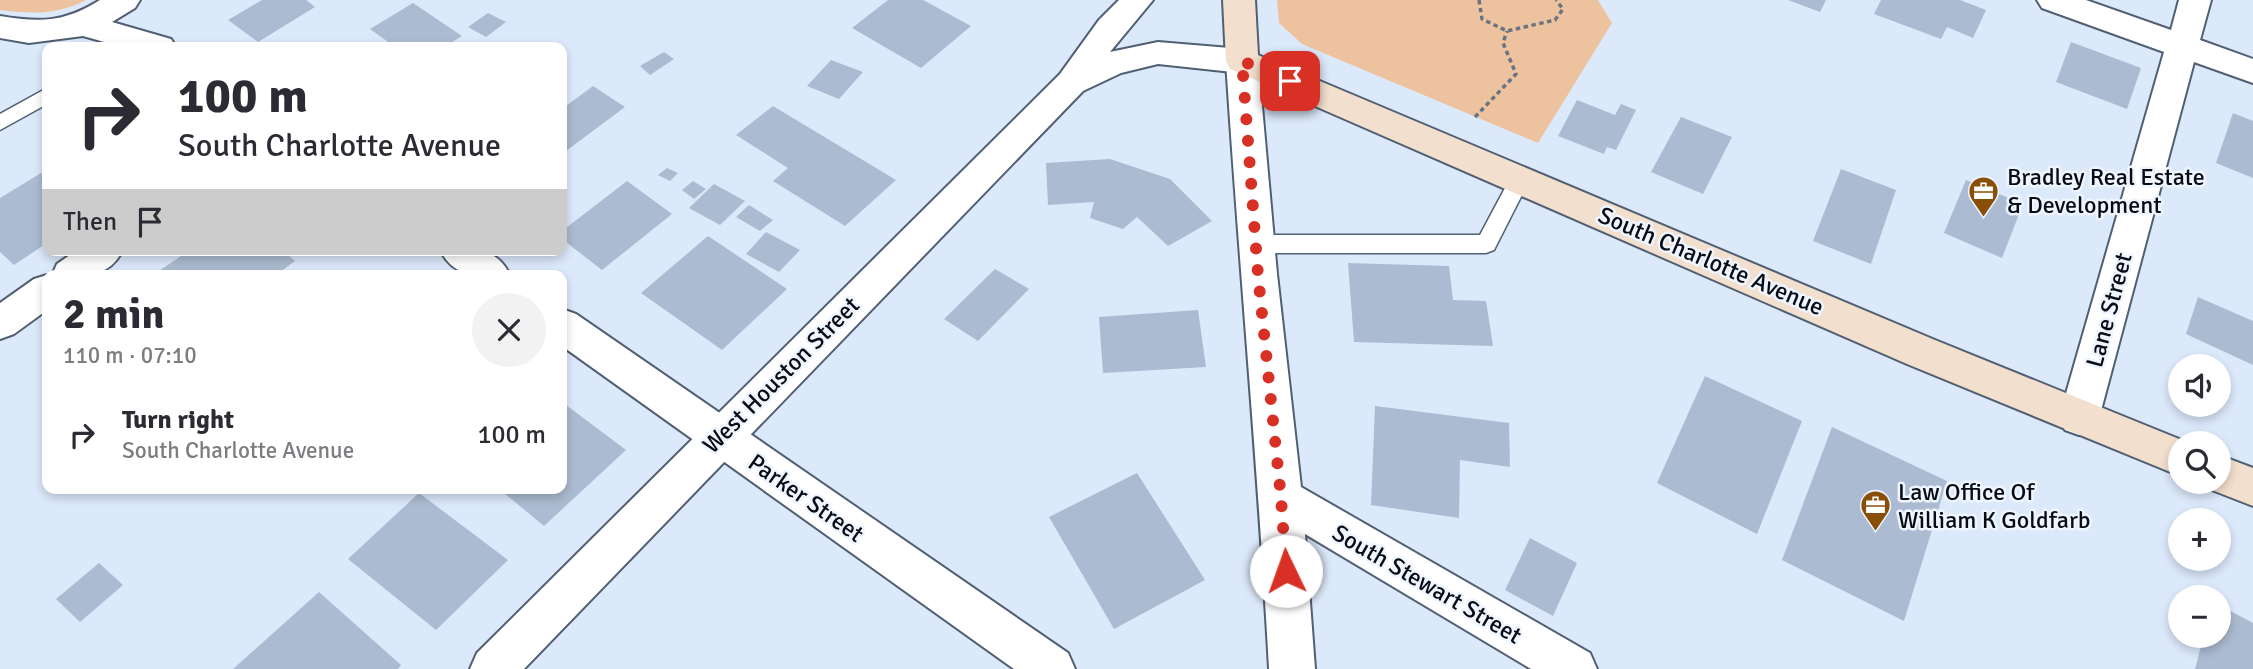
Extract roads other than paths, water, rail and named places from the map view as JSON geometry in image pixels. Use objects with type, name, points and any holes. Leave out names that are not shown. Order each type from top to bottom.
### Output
[{"type":"main road","points":[[1239,0],[1242,61]]},
{"type":"main road","name":"South Charlotte Avenue","points":[[1242,61],[2079,418],[2168,453]]},
{"type":"main road","points":[[2231,479],[2253,487]]},
{"type":"street","points":[[0,27],[29,32],[83,25],[124,0]]},
{"type":"street","name":"West Houston Street","points":[[493,669],[1071,83],[1110,28],[1137,0]]},
{"type":"street","points":[[2053,0],[2253,71]]},
{"type":"street","name":"Lane Street","points":[[2079,418],[2195,0]]},
{"type":"street","points":[[83,25],[134,42]]},
{"type":"street","name":"West Houston Street","points":[[1071,83],[1112,63],[1158,53],[1242,61]]},
{"type":"street","points":[[1242,61],[1255,244],[1281,498],[1292,669]]},
{"type":"street","points":[[77,270],[97,256]]},
{"type":"street","points":[[466,256],[485,270]]},
{"type":"street","points":[[0,323],[42,294]]},
{"type":"street","name":"Parker Street","points":[[567,329],[1052,669]]},
{"type":"street","name":"South Stewart Street","points":[[1281,498],[1574,669]]},
{"type":"lane","points":[[0,124],[42,99]]},
{"type":"lane","points":[[1255,244],[1486,244],[1520,178]]},
{"type":"place","name":"Bradley Real Estate & Development","points":[[1984,218]]},
{"type":"place","name":"Law Office Of William K Goldfarb","points":[[1875,533]]}]
